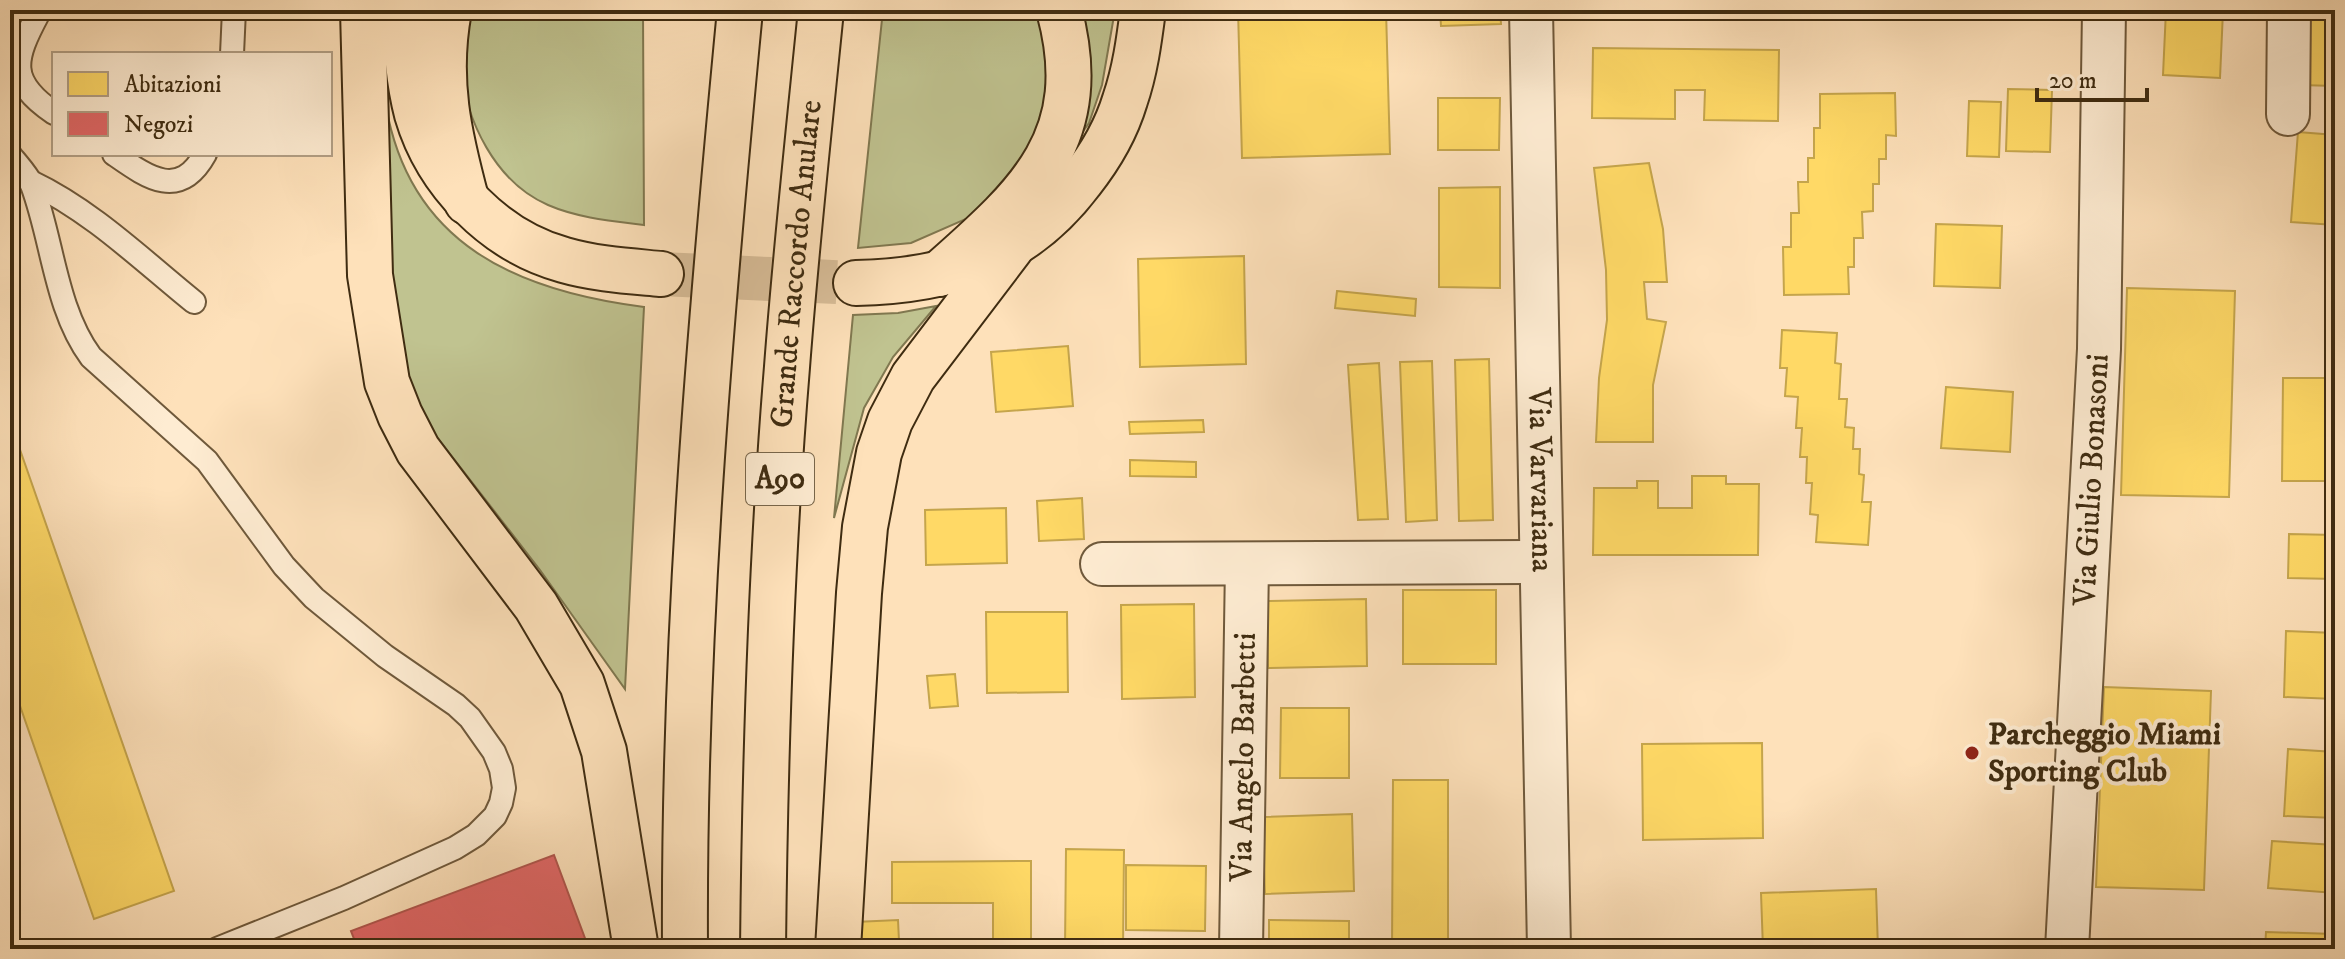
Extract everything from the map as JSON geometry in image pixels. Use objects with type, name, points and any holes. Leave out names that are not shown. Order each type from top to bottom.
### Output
[{"type":"main road","points":[[363,10],[370,275],[387,382],[418,450],[536,606],[582,684],[604,751],[636,949]]},
{"type":"main road","points":[[404,10],[409,71],[418,116],[437,159],[467,202],[504,232],[543,253],[590,266],[661,274]]},
{"type":"main road","points":[[449,10],[443,54],[443,89],[452,147],[467,202]]},
{"type":"main road","name":"A90","points":[[685,949],[688,750],[707,395],[740,10]]},
{"type":"main road","name":"Grande Raccordo Anulare","points":[[763,949],[766,781],[778,501],[787,367],[821,10]]},
{"type":"main road","points":[[939,274],[993,226],[1025,192],[1049,155],[1063,124],[1070,85],[1067,47],[1059,10]]},
{"type":"main road","points":[[856,283],[939,274],[1011,248],[1040,227],[1069,198],[1109,139],[1130,84],[1143,10]]},
{"type":"main road","points":[[838,949],[859,593],[865,527],[879,453],[890,421],[913,377],[1011,248]]},
{"type":"street","name":"Via Varvariana","points":[[1531,10],[1549,949]]},
{"type":"street","name":"Via Giulio Bonasoni","points":[[2067,949],[2099,349],[2104,10]]},
{"type":"street","points":[[2288,114],[2289,10]]},
{"type":"street","points":[[1102,564],[1541,562]]},
{"type":"street","name":"Via Angelo Barbetti","points":[[1241,949],[1247,564]]},
{"type":"lane","points":[[232,52],[234,10]]},
{"type":"lane","points":[[38,14],[20,51],[19,74],[29,93],[52,111]]},
{"type":"lane","points":[[10,155],[31,182],[68,311],[82,346],[207,461],[284,566],[314,598],[385,656],[470,718],[489,743],[501,769],[504,788],[501,803],[495,816],[476,835],[455,848],[344,898],[217,949]]},
{"type":"lane","points":[[117,156],[154,179],[173,182],[191,174],[204,156]]},
{"type":"lane","points":[[31,182],[83,212],[194,302]]},
{"type":"green space","points":[[466,10],[643,10],[644,225],[583,216],[548,205],[529,195],[498,165],[477,128],[463,86],[460,58]]},
{"type":"green space","points":[[883,10],[1044,10],[1050,31],[1047,126],[993,198],[966,219],[911,243],[858,248]]},
{"type":"green space","points":[[1079,10],[1115,10],[1102,85],[1089,123],[1062,161]]},
{"type":"green space","points":[[386,106],[399,154],[419,194],[445,226],[477,253],[513,273],[554,288],[644,307],[625,689],[540,570],[426,423],[401,366],[392,329]]},
{"type":"green space","points":[[936,306],[893,357],[864,408],[834,518],[853,315],[898,313]]},
{"type":"building: Abitazioni","points":[[1238,10],[1386,10],[1390,154],[1242,158]]},
{"type":"building: Abitazioni","points":[[1440,10],[1500,10],[1501,24],[1441,26]]},
{"type":"building: Abitazioni","points":[[2166,10],[2223,11],[2220,78],[2163,75]]},
{"type":"building: Abitazioni","points":[[2302,10],[2335,10],[2335,86],[2300,85]]},
{"type":"building: Abitazioni","points":[[1593,48],[1779,50],[1778,121],[1704,120],[1705,90],[1675,90],[1675,119],[1592,118]]},
{"type":"building: Abitazioni","points":[[2008,89],[2052,90],[2050,152],[2006,151]]},
{"type":"building: Abitazioni","points":[[1895,93],[1896,136],[1886,135],[1886,159],[1879,159],[1879,184],[1873,184],[1873,211],[1862,212],[1863,238],[1854,238],[1854,267],[1848,267],[1849,294],[1784,295],[1783,247],[1791,247],[1791,213],[1799,213],[1798,182],[1808,182],[1808,158],[1814,158],[1814,128],[1820,128],[1820,94]]},
{"type":"building: Abitazioni","points":[[1438,98],[1500,98],[1499,150],[1438,150]]},
{"type":"building: Abitazioni","points":[[1969,101],[2001,102],[1999,157],[1967,156]]},
{"type":"building: Abitazioni","points":[[2298,132],[2335,135],[2335,225],[2291,222]]},
{"type":"building: Abitazioni","points":[[1649,163],[1663,229],[1667,282],[1644,282],[1647,319],[1666,322],[1653,385],[1653,442],[1596,442],[1599,378],[1607,320],[1606,270],[1594,168]]},
{"type":"building: Abitazioni","points":[[1500,187],[1500,288],[1439,287],[1439,188]]},
{"type":"building: Abitazioni","points":[[1936,224],[2002,226],[2000,288],[1934,286]]},
{"type":"building: Abitazioni","points":[[1244,256],[1246,364],[1140,367],[1138,259]]},
{"type":"building: Abitazioni","points":[[2127,288],[2235,291],[2229,497],[2121,495]]},
{"type":"building: Abitazioni","points":[[1337,291],[1416,299],[1415,316],[1335,308]]},
{"type":"building: Abitazioni","points":[[1782,330],[1837,333],[1835,363],[1841,364],[1839,399],[1847,399],[1845,427],[1854,428],[1853,449],[1860,449],[1859,474],[1864,475],[1862,502],[1871,502],[1868,545],[1816,542],[1818,515],[1810,514],[1812,483],[1806,483],[1807,457],[1800,457],[1802,428],[1796,428],[1798,397],[1785,396],[1787,368],[1780,368]]},
{"type":"building: Abitazioni","points":[[1068,346],[1073,406],[996,412],[991,352]]},
{"type":"building: Abitazioni","points":[[1489,359],[1493,520],[1459,521],[1455,360]]},
{"type":"building: Abitazioni","points":[[1432,361],[1437,520],[1406,522],[1400,362]]},
{"type":"building: Abitazioni","points":[[1379,363],[1388,519],[1358,520],[1348,365]]},
{"type":"building: Abitazioni","points":[[2283,378],[2335,378],[2335,481],[2282,481]]},
{"type":"building: Abitazioni","points":[[1946,387],[2013,392],[2010,452],[1941,448]]},
{"type":"building: Abitazioni","points":[[1203,420],[1204,432],[1130,434],[1129,422]]},
{"type":"building: Abitazioni","points":[[10,421],[174,891],[94,919],[10,677]]},
{"type":"building: Abitazioni","points":[[1130,460],[1196,462],[1196,477],[1130,476]]},
{"type":"building: Abitazioni","points":[[1692,476],[1726,476],[1726,484],[1759,484],[1758,555],[1593,555],[1594,488],[1637,488],[1637,481],[1658,481],[1658,508],[1692,508]]},
{"type":"building: Abitazioni","points":[[2332,485],[2335,485],[2335,522],[2331,522]]},
{"type":"building: Abitazioni","points":[[1082,498],[1084,539],[1039,541],[1037,501]]},
{"type":"building: Abitazioni","points":[[1006,508],[1007,563],[926,565],[925,510]]},
{"type":"building: Abitazioni","points":[[2289,534],[2335,535],[2335,579],[2288,578]]},
{"type":"building: Abitazioni","points":[[1403,590],[1496,590],[1496,664],[1403,664]]},
{"type":"building: Abitazioni","points":[[1366,599],[1367,666],[1268,668],[1267,601]]},
{"type":"building: Abitazioni","points":[[1194,604],[1195,697],[1122,699],[1121,605]]},
{"type":"building: Abitazioni","points":[[986,612],[1067,612],[1068,692],[987,693]]},
{"type":"building: Abitazioni","points":[[2286,631],[2335,633],[2335,699],[2284,697]]},
{"type":"building: Abitazioni","points":[[955,674],[958,706],[930,708],[927,676]]},
{"type":"building: Abitazioni","points":[[2104,687],[2211,691],[2204,890],[2096,887]]},
{"type":"building: Abitazioni","points":[[1281,708],[1349,708],[1349,778],[1280,778]]},
{"type":"building: Abitazioni","points":[[1762,743],[1763,838],[1643,840],[1642,744]]},
{"type":"building: Abitazioni","points":[[2288,749],[2335,752],[2335,818],[2284,816]]},
{"type":"building: Abitazioni","points":[[1393,780],[1448,780],[1448,949],[1392,949]]},
{"type":"building: Abitazioni","points":[[1352,814],[1354,891],[1265,894],[1262,817]]},
{"type":"building: Abitazioni","points":[[2272,841],[2335,845],[2335,893],[2268,888]]},
{"type":"building: Abitazioni","points":[[1066,849],[1124,850],[1123,949],[1065,949]]},
{"type":"building: Abitazioni","points":[[1031,861],[1031,949],[993,949],[993,903],[892,903],[892,862]]},
{"type":"building: Abitazioni","points":[[1126,865],[1206,866],[1205,931],[1126,930]]},
{"type":"building: Abitazioni","points":[[1876,889],[1878,949],[1763,949],[1761,893]]},
{"type":"building: Abitazioni","points":[[898,920],[899,941],[934,939],[935,949],[857,949],[855,922]]},
{"type":"building: Abitazioni","points":[[1269,920],[1349,921],[1349,949],[1269,949]]},
{"type":"building: Abitazioni","points":[[2266,932],[2335,934],[2335,949],[2265,949]]},
{"type":"building: Negozi","points":[[554,855],[589,949],[358,949],[351,931]]},
{"type":"tunnel","points":[[661,274],[856,283]]},
{"type":"place","name":"Parcheggio Miami Sporting Club","points":[[1972,753]]}]
